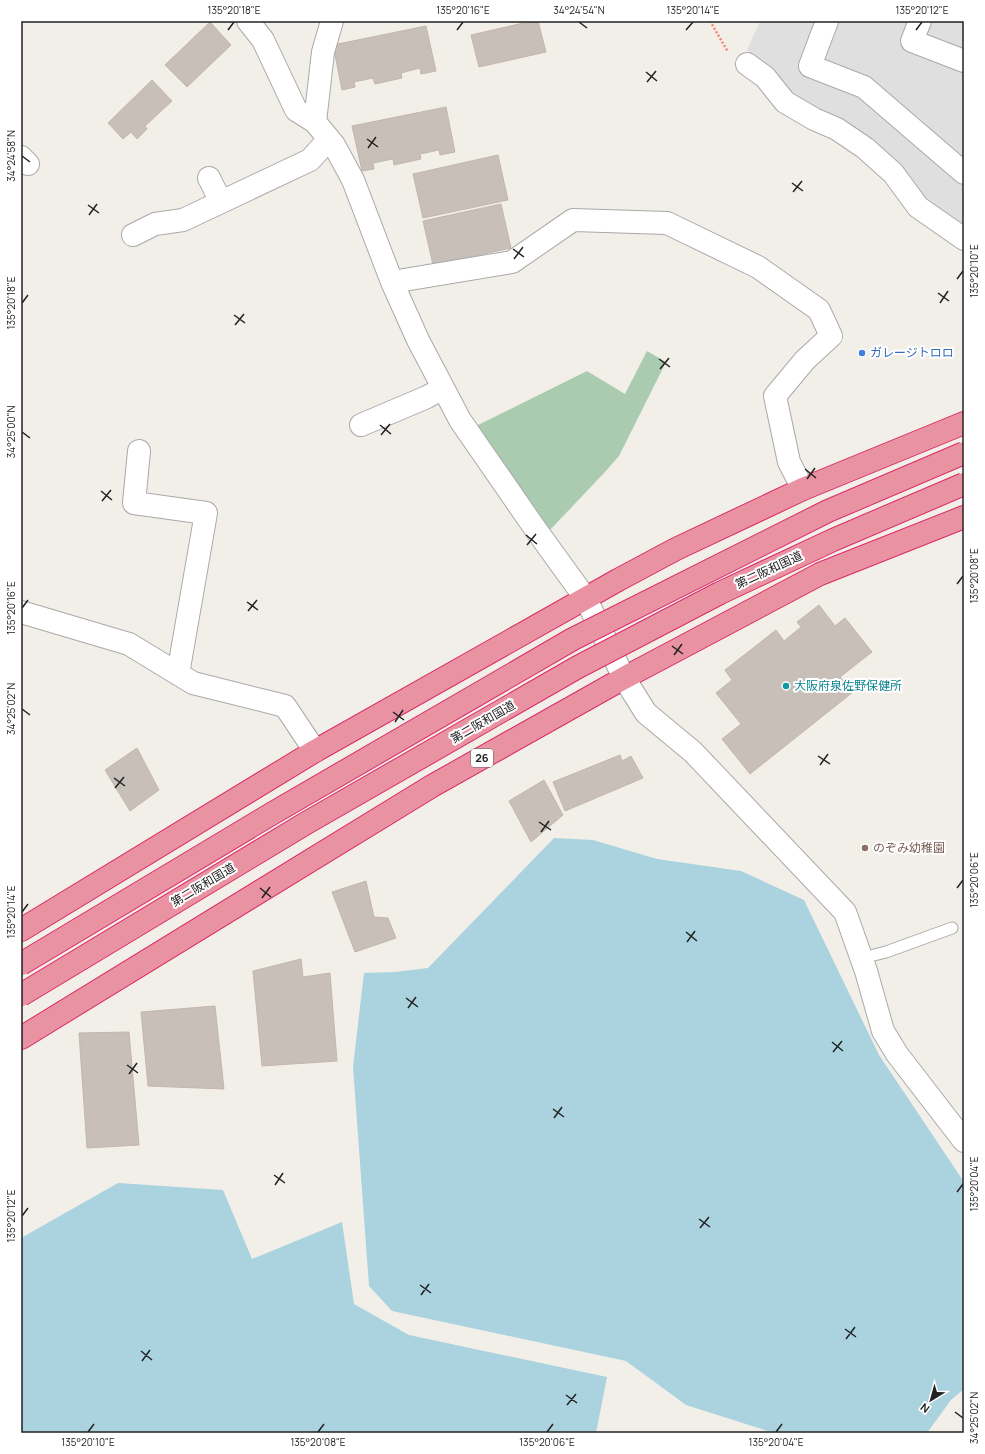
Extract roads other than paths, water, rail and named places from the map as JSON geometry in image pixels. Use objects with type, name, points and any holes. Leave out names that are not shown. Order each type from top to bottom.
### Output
[{"type":"highway","points":[[21,930],[315,751],[676,550],[803,489],[964,423]]},
{"type":"highway","points":[[21,964],[273,813],[572,638],[828,511],[964,453]]},
{"type":"highway","name":"第二阪和国道","points":[[21,995],[308,822],[578,667],[720,593],[833,540],[964,484]]},
{"type":"highway","name":"26","points":[[21,1038],[432,786],[624,678],[820,574],[964,517]]},
{"type":"street","points":[[248,21],[263,40],[296,110],[316,122],[334,145],[353,180],[392,282],[418,340],[460,420],[586,599],[624,678],[646,713],[693,752],[845,912],[864,965],[883,1031],[896,1054],[964,1141]]},
{"type":"street","points":[[316,122],[323,52],[332,21]]},
{"type":"street","points":[[827,21],[810,66],[864,87],[964,173]]},
{"type":"street","points":[[920,21],[912,41],[964,61]]},
{"type":"street","points":[[747,64],[765,77],[785,102],[814,119],[837,129],[865,148],[893,173],[918,208],[964,240]]},
{"type":"street","points":[[133,235],[155,224],[183,220],[310,160],[329,139]]},
{"type":"street","points":[[209,178],[221,202]]},
{"type":"street","points":[[392,282],[512,262],[573,220],[667,223],[758,267],[819,310],[830,336],[805,360],[775,396],[789,462],[803,489]]},
{"type":"street","points":[[361,425],[427,397],[443,388]]},
{"type":"street","points":[[139,451],[134,503],[206,513],[178,674]]},
{"type":"street","points":[[21,612],[129,644],[193,683],[285,706],[315,751]]},
{"type":"lane","points":[[864,965],[886,952],[952,928]]},
{"type":"water","points":[[554,838],[593,840],[657,859],[741,871],[804,900],[879,1055],[964,1182],[964,1389],[951,1400],[927,1433],[774,1433],[686,1405],[626,1361],[392,1311],[369,1286],[353,1067],[364,973],[395,972],[428,968]]},
{"type":"water","points":[[118,1183],[223,1190],[252,1259],[342,1222],[354,1304],[409,1335],[607,1377],[596,1433],[21,1433],[21,1238]]},
{"type":"place","name":"ガレージトロロ","points":[[862,353]]},
{"type":"place","name":"大阪府泉佐野保健所","points":[[786,686]]},
{"type":"place","name":"のぞみ幼稚園","points":[[865,848]]}]
